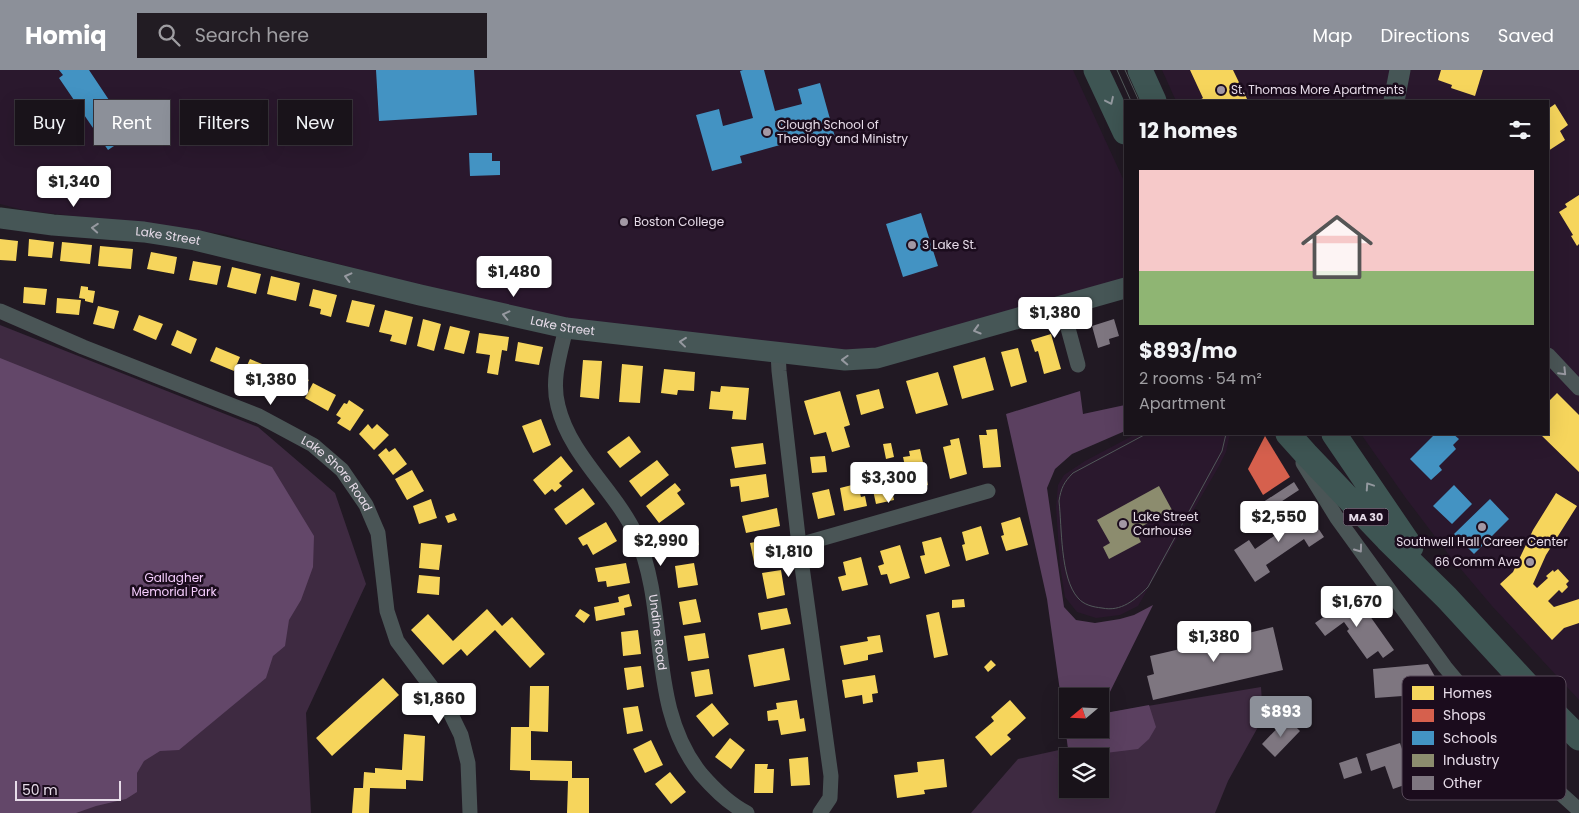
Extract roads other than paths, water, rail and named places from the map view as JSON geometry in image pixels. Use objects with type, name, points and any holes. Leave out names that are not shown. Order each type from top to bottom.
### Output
[{"type":"main road","points":[[1096,70],[1124,130]]},
{"type":"main road","points":[[1140,70],[1154,100]]},
{"type":"main road","name":"MA 30","points":[[1288,435],[1519,676]]},
{"type":"main road","name":"MA 30","points":[[1335,435],[1446,598]]},
{"type":"main road","name":"MA 30","points":[[1566,725],[1579,738]]},
{"type":"street","points":[[1394,100],[1400,70]]},
{"type":"street","name":"Lake Street","points":[[0,218],[62,226],[144,232],[196,240],[429,297],[566,328],[845,360],[877,358],[1124,288]]},
{"type":"street","points":[[1062,306],[1078,365]]},
{"type":"street","name":"Lake Shore Road","points":[[0,311],[259,416],[313,445],[342,470],[366,505],[378,533],[387,611],[397,641],[444,700],[462,735],[468,763],[470,813]]},
{"type":"street","name":"Undine Road","points":[[566,328],[556,374],[557,406],[569,434],[626,515],[637,538],[644,559],[653,602],[665,688],[674,726],[686,753],[706,780],[731,803],[747,813]]},
{"type":"street","points":[[778,352],[799,545],[832,781],[830,798],[820,813]]},
{"type":"street","points":[[1549,356],[1579,388]]},
{"type":"street","points":[[1288,435],[1337,518],[1451,676]]},
{"type":"street","points":[[799,545],[988,491]]},
{"type":"street","points":[[1566,798],[1579,810]]},
{"type":"tram line","points":[[1117,70],[1131,100]]},
{"type":"tram line","points":[[1125,70],[1139,100]]},
{"type":"tram line","points":[[1144,435],[1073,473],[1062,489],[1059,501],[1068,578],[1078,598],[1095,607],[1109,609],[1121,607],[1133,600],[1148,587],[1222,451],[1226,435]]},
{"type":"place","name":"St. Thomas More Apartments","points":[[1221,90]]},
{"type":"place","name":"Clough School of Theology and Ministry","points":[[767,132]]},
{"type":"place","name":"Boston College","points":[[624,222]]},
{"type":"place","name":"3 Lake St.","points":[[912,245]]},
{"type":"place","name":"Lake Street Carhouse","points":[[1123,524]]},
{"type":"place","name":"Southwell Hall Career Center","points":[[1482,527]]},
{"type":"place","name":"66 Comm Ave","points":[[1530,562]]},
{"type":"park label","name":"Gallagher Memorial Park","points":[[174,585]]}]
